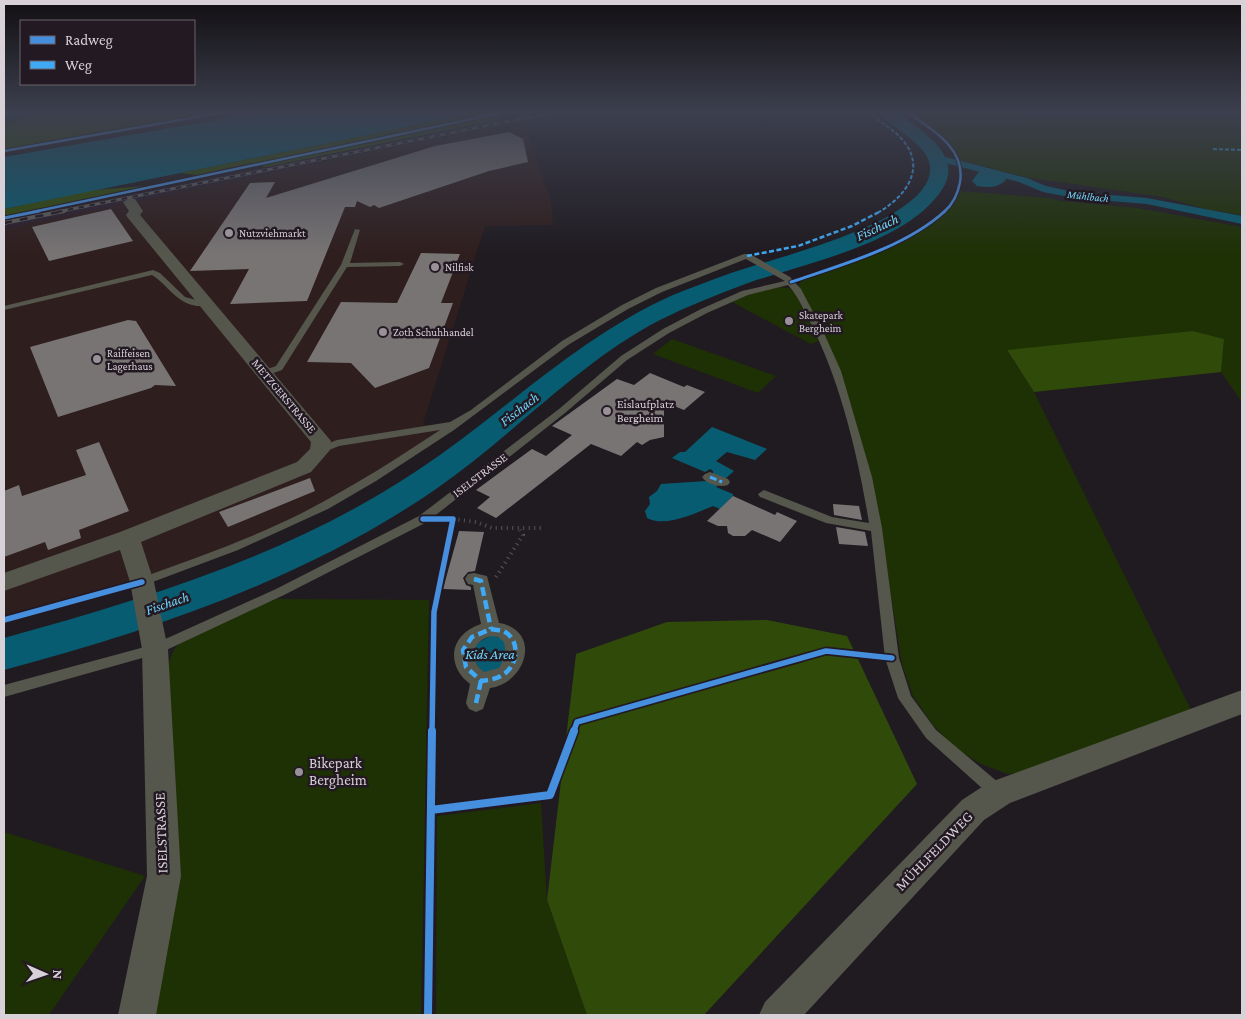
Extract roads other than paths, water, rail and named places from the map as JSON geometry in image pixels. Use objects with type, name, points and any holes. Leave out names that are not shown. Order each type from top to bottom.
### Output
[{"type":"street","name":"METZGERSTRASSE","points":[[4,582],[128,538],[304,467],[320,450],[321,441],[133,215],[136,210],[130,202]]},
{"type":"street","points":[[128,538],[142,582],[155,649]]},
{"type":"street","points":[[474,578],[481,581],[492,629]]},
{"type":"street","points":[[492,629],[504,631],[514,640],[515,661],[512,668],[499,679],[481,681],[467,670],[463,656],[468,640],[475,633],[492,629]]},
{"type":"street","name":"ISELSTRASSE","points":[[137,1015],[164,876],[155,649]]},
{"type":"street","points":[[476,703],[481,681]]},
{"type":"street","name":"MÜHLFELDWEG","points":[[778,1015],[973,810],[998,793],[1242,702]]},
{"type":"lane","points":[[265,373],[279,368],[345,265],[357,230]]},
{"type":"lane","points":[[142,582],[195,563],[323,507],[383,473],[474,412],[564,343],[625,307],[659,290],[735,259],[747,256],[789,281],[798,291],[819,331],[836,371],[866,477],[876,528],[892,658],[905,698],[932,734],[998,793]]},
{"type":"lane","points":[[345,265],[400,264]]},
{"type":"lane","points":[[4,308],[153,272],[162,277],[186,301],[208,304]]},
{"type":"lane","name":"ISELSTRASSE","points":[[4,691],[155,649],[280,592],[423,518],[554,418],[624,358],[666,331],[704,311],[745,293],[789,281]]},
{"type":"lane","points":[[320,450],[337,443],[453,425]]},
{"type":"lane","points":[[764,494],[830,520],[876,528]]},
{"type":"water","points":[[4,159],[251,159],[4,209]]},
{"type":"water","points":[[981,169],[1004,176],[1006,180],[1000,185],[993,187],[977,186],[972,181]]},
{"type":"water","points":[[712,427],[767,449],[755,460],[727,452],[716,461],[734,471],[716,487],[733,494],[720,509],[713,506],[689,516],[663,521],[647,518],[645,511],[650,504],[649,497],[657,491],[661,484],[706,481],[713,475],[713,471],[710,469],[705,472],[672,458],[680,452],[685,452]]},
{"type":"water","name":"Kids Area","points":[[492,635],[505,640],[508,651],[501,670],[494,673],[482,672],[471,656],[475,644]]},
{"type":"waterway","name":"Fischach","points":[[4,654],[143,613],[224,584],[302,550],[352,524],[425,481],[489,434],[582,358],[649,316],[685,299],[740,278],[847,243],[902,216],[923,201],[935,185],[938,175],[938,159]]},
{"type":"waterway","name":"Mühlbach","points":[[940,159],[1023,180],[1043,189],[1074,195],[1147,201],[1242,220]]},
{"type":"railway","points":[[57,212],[323,159]]},
{"type":"railway","points":[[4,223],[64,211]]},
{"type":"place","name":"Nutzviehmarkt","points":[[229,233]]},
{"type":"place","name":"Nilfisk","points":[[435,267]]},
{"type":"place","name":"Skatepark Bergheim","points":[[789,321]]},
{"type":"place","name":"Zoth Schuhhandel","points":[[383,332]]},
{"type":"place","name":"Raiffeisen Lagerhaus","points":[[97,359]]},
{"type":"place","name":"Eislaufplatz Bergheim","points":[[607,411]]},
{"type":"place","name":"Bikepark Bergheim","points":[[299,772]]}]
